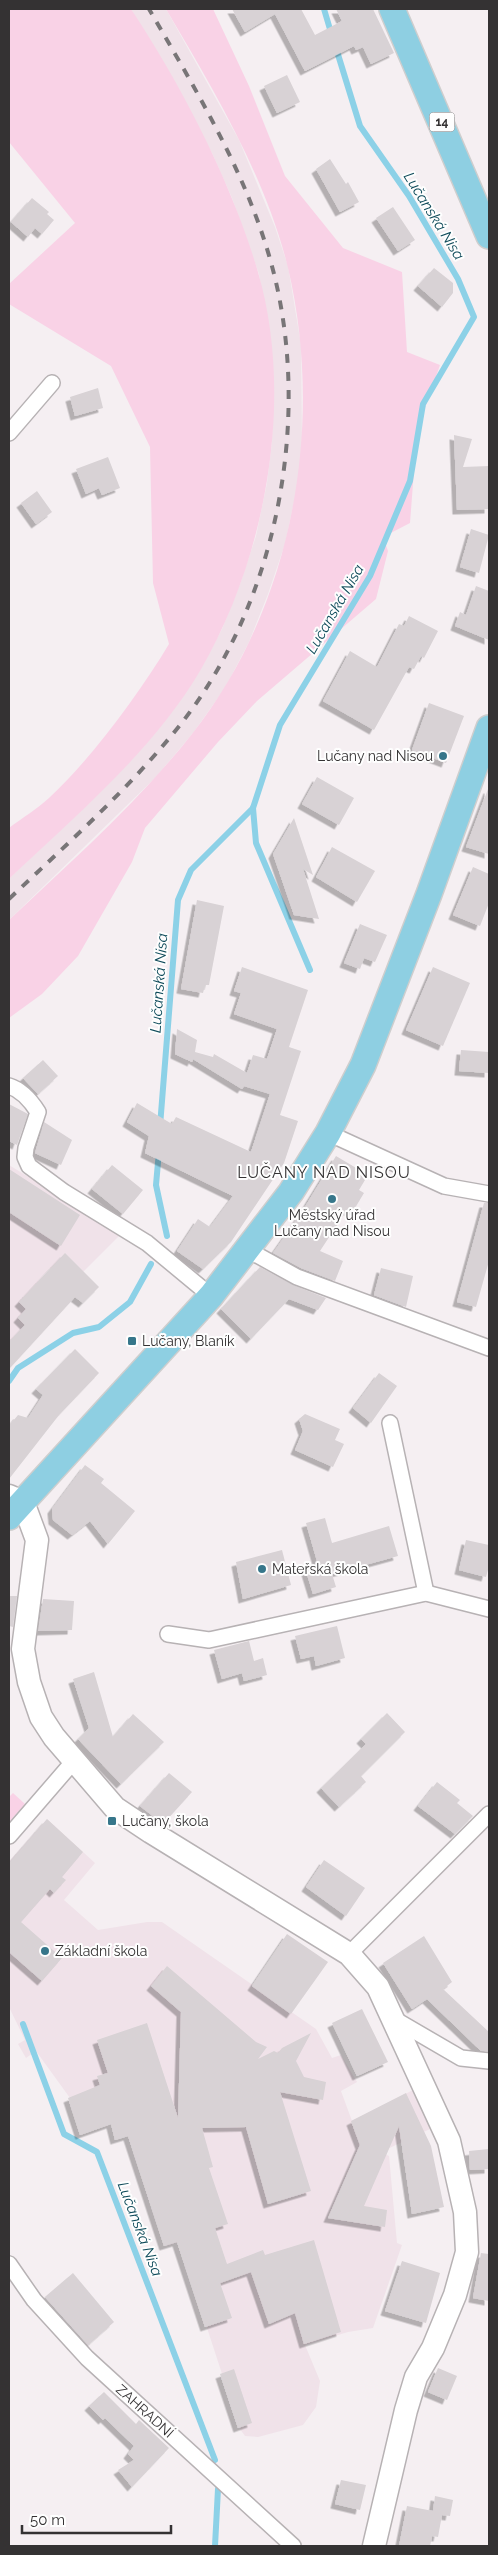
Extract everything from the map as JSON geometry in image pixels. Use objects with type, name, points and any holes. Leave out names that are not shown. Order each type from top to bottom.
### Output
[{"type":"main road","name":"14","points":[[392,9],[489,236]]},
{"type":"main road","points":[[14,1505],[211,1296],[291,1192],[328,1133],[363,1064],[426,903],[489,728]]},
{"type":"street","points":[[9,433],[52,383]]},
{"type":"street","points":[[9,1086],[15,1088],[30,1100],[38,1112],[26,1148],[25,1157],[29,1166],[64,1192],[147,1243],[211,1296]]},
{"type":"street","points":[[328,1133],[444,1186],[489,1194]]},
{"type":"street","points":[[248,1250],[296,1277],[489,1348]]},
{"type":"street","points":[[390,1423],[426,1593]]},
{"type":"street","points":[[14,1505],[37,1540],[23,1649],[29,1682],[41,1717],[73,1762],[115,1808],[350,1954],[378,1987],[449,2141],[465,2212],[467,2252],[454,2295],[433,2348],[413,2385],[374,2546]]},
{"type":"street","points":[[168,1634],[209,1640],[426,1593],[489,1609]]},
{"type":"street","points":[[9,1836],[73,1762]]},
{"type":"street","points":[[350,1954],[489,1814]]},
{"type":"street","points":[[394,2019],[461,2058],[489,2061]]},
{"type":"street","name":"ZAHRADNÍ","points":[[9,2264],[34,2300],[86,2358],[293,2546]]},
{"type":"shaded area","points":[[9,9],[131,9],[187,103],[220,170],[234,204],[258,272],[269,321],[274,372],[273,424],[268,477],[257,529],[242,579],[223,627],[200,671],[181,701],[159,729],[112,781],[9,879],[9,828],[49,798],[82,764],[144,684],[169,644],[153,583],[150,447],[111,366],[9,304],[9,284],[75,223],[9,142]]},
{"type":"shaded area","points":[[131,9],[166,9],[239,140],[275,227],[288,266],[301,345],[302,445],[297,488],[285,544],[268,594],[249,642],[225,688],[193,733],[155,778],[9,920],[9,879],[133,758],[169,715],[199,672],[222,629],[240,584],[256,536],[267,483],[272,443],[273,394],[271,348],[259,274],[232,198],[212,153]]},
{"type":"shaded area","points":[[166,9],[213,9],[249,86],[285,176],[343,248],[402,272],[407,352],[440,365],[417,431],[410,523],[383,537],[388,551],[376,599],[257,701],[218,742],[145,828],[132,862],[78,956],[42,994],[9,1018],[9,920],[127,807],[192,734],[227,684],[255,630],[277,572],[292,512],[301,451],[303,389],[299,328],[288,268],[266,200],[252,167],[202,70]]},
{"type":"shaded area","points":[[9,1165],[121,1234],[83,1272],[57,1276],[50,1268],[20,1302],[27,1310],[18,1317],[25,1325],[9,1342]]},
{"type":"shaded area","points":[[13,1793],[25,1804],[9,1822],[9,1797]]},
{"type":"shaded area","points":[[47,1819],[95,1863],[64,1900],[98,1930],[147,1922],[162,1922],[316,2029],[332,2058],[341,2055],[357,2082],[341,2091],[352,2121],[413,2090],[430,2129],[381,2152],[389,2156],[397,2243],[402,2245],[373,2328],[348,2332],[305,2345],[320,2381],[316,2407],[303,2425],[258,2437],[245,2436],[240,2429],[179,2242],[166,2246],[129,2136],[70,2098],[36,2051],[26,2058],[18,2044],[25,2040],[9,2007],[9,1862]]},
{"type":"building","points":[[232,9],[301,9],[315,35],[342,21],[336,9],[373,9],[394,53],[371,64],[363,47],[356,50],[354,46],[305,71],[275,14],[245,32]]},
{"type":"building","points":[[287,75],[300,102],[277,113],[264,86]]},
{"type":"building","points":[[330,159],[346,184],[348,182],[359,202],[340,212],[316,169]]},
{"type":"building","points":[[32,198],[49,212],[47,214],[54,220],[42,234],[35,228],[28,237],[11,222]]},
{"type":"building","points":[[393,207],[415,240],[398,251],[376,218]]},
{"type":"building","points":[[434,268],[453,283],[453,293],[442,307],[418,286]]},
{"type":"building","points":[[98,388],[103,408],[75,416],[70,397]]},
{"type":"building","points":[[454,435],[472,439],[463,467],[489,466],[489,509],[457,510]]},
{"type":"building","points":[[108,457],[120,488],[102,495],[99,488],[86,494],[76,469]]},
{"type":"building","points":[[37,491],[52,512],[36,524],[21,503]]},
{"type":"building","points":[[471,529],[489,535],[479,573],[460,567]]},
{"type":"building","points":[[476,586],[489,591],[489,640],[455,626],[460,612],[466,615]]},
{"type":"building","points":[[409,616],[438,631],[424,658],[421,656],[414,669],[409,667],[374,730],[323,701],[350,651],[377,667],[399,624],[404,626]]},
{"type":"building","points":[[429,703],[464,716],[446,763],[412,750]]},
{"type":"building","points":[[317,777],[354,798],[339,825],[302,804]]},
{"type":"building","points":[[489,789],[489,854],[466,847]]},
{"type":"building","points":[[294,818],[313,875],[303,869],[319,919],[294,915],[273,854]]},
{"type":"building","points":[[332,847],[375,871],[357,902],[316,877]]},
{"type":"building","points":[[473,867],[489,874],[489,903],[480,926],[453,915]]},
{"type":"building","points":[[197,900],[224,906],[209,985],[205,985],[203,993],[181,989]]},
{"type":"building","points":[[360,924],[387,935],[375,962],[364,958],[360,969],[344,963]]},
{"type":"building","points":[[242,967],[308,990],[289,1047],[301,1051],[280,1115],[298,1121],[284,1163],[231,1242],[203,1269],[177,1251],[198,1219],[210,1227],[233,1196],[145,1153],[149,1136],[127,1122],[137,1103],[172,1124],[176,1117],[251,1152],[270,1094],[244,1086],[242,1089],[193,1059],[192,1062],[175,1054],[177,1029],[197,1040],[195,1052],[213,1057],[214,1054],[247,1073],[253,1055],[267,1059],[277,1029],[234,1014],[241,993],[234,991]]},
{"type":"building","points":[[433,967],[470,983],[443,1046],[406,1030]]},
{"type":"building","points":[[461,1050],[489,1052],[489,1073],[459,1071]]},
{"type":"building","points":[[43,1060],[58,1076],[38,1094],[23,1078]]},
{"type":"building","points":[[9,1104],[28,1114],[17,1145],[9,1141]]},
{"type":"building","points":[[44,1122],[72,1140],[61,1165],[35,1153]]},
{"type":"building","points":[[336,1156],[368,1175],[359,1190],[364,1193],[352,1213],[347,1210],[320,1251],[343,1261],[335,1281],[301,1268],[273,1253],[303,1210]]},
{"type":"building","points":[[112,1165],[143,1190],[123,1214],[92,1189]]},
{"type":"building","points":[[9,1169],[80,1215],[61,1246],[9,1212]]},
{"type":"building","points":[[484,1203],[489,1203],[489,1261],[476,1307],[457,1302]]},
{"type":"building","points":[[65,1253],[99,1287],[83,1303],[75,1297],[9,1369],[9,1342],[25,1325],[18,1318],[26,1309],[19,1302]]},
{"type":"building","points":[[260,1267],[293,1285],[326,1298],[318,1310],[289,1299],[251,1339],[221,1309]]},
{"type":"building","points":[[381,1268],[413,1276],[406,1307],[374,1295]]},
{"type":"building","points":[[75,1349],[99,1373],[59,1415],[9,1479],[9,1426],[18,1415],[28,1418],[43,1395],[36,1389]]},
{"type":"building","points":[[379,1373],[397,1386],[371,1423],[353,1408]]},
{"type":"building","points":[[305,1414],[340,1429],[335,1440],[344,1444],[333,1467],[295,1450],[303,1431],[299,1419]]},
{"type":"building","points":[[85,1465],[104,1479],[101,1483],[135,1511],[108,1544],[90,1521],[72,1535],[53,1520],[52,1509]]},
{"type":"building","points":[[325,1518],[332,1543],[389,1526],[398,1556],[332,1574],[336,1587],[313,1594],[306,1571],[319,1568],[306,1523]]},
{"type":"building","points":[[466,1540],[489,1545],[489,1566],[486,1577],[459,1570]]},
{"type":"building","name":"Mateřská škola","points":[[282,1550],[291,1585],[243,1599],[236,1562]]},
{"type":"building","points":[[9,1596],[17,1596],[13,1627],[9,1626]]},
{"type":"building","points":[[43,1599],[74,1601],[72,1630],[38,1631]]},
{"type":"building","points":[[337,1626],[345,1658],[316,1666],[314,1656],[301,1659],[295,1636]]},
{"type":"building","points":[[249,1641],[254,1661],[263,1658],[267,1675],[244,1681],[242,1673],[222,1679],[214,1650]]},
{"type":"building","points":[[94,1672],[113,1737],[133,1714],[164,1742],[121,1784],[78,1739],[89,1728],[73,1679]]},
{"type":"building","points":[[387,1713],[405,1732],[361,1776],[366,1782],[339,1807],[321,1788],[366,1744],[361,1739]]},
{"type":"building","points":[[169,1773],[192,1792],[163,1824],[140,1806]]},
{"type":"building","points":[[437,1782],[460,1800],[457,1803],[473,1816],[455,1834],[418,1806]]},
{"type":"building","points":[[47,1819],[83,1852],[62,1877],[66,1880],[54,1893],[50,1889],[21,1922],[62,1958],[42,1981],[9,1952],[9,1863]]},
{"type":"building","points":[[324,1860],[365,1888],[346,1916],[306,1887]]},
{"type":"building","points":[[287,1934],[328,1962],[291,2014],[252,1986]]},
{"type":"building","points":[[424,1936],[452,1982],[443,1989],[489,2032],[489,2052],[481,2051],[427,1999],[412,2009],[383,1963]]},
{"type":"building","points":[[167,1966],[256,2042],[267,2047],[258,2059],[274,2051],[278,2053],[282,2048],[311,2033],[296,2061],[304,2077],[326,2082],[323,2100],[280,2092],[311,2191],[268,2204],[246,2127],[202,2128],[213,2167],[209,2168],[228,2224],[215,2228],[227,2264],[263,2250],[265,2255],[314,2240],[341,2332],[304,2344],[295,2313],[269,2324],[251,2272],[220,2283],[232,2318],[205,2327],[177,2242],[164,2246],[128,2136],[115,2140],[111,2124],[80,2135],[68,2098],[100,2085],[97,2076],[108,2073],[97,2040],[147,2023],[178,2118],[181,2012],[151,1986]]},
{"type":"building","points":[[362,2009],[388,2062],[357,2076],[332,2023]]},
{"type":"building","points":[[406,2093],[431,2146],[444,2207],[412,2214],[399,2126],[364,2206],[387,2210],[385,2227],[328,2218],[360,2145],[351,2121]]},
{"type":"building","points":[[489,2149],[489,2169],[470,2170],[469,2151]]},
{"type":"building","points":[[481,2253],[489,2254],[489,2301],[473,2298]]},
{"type":"building","points":[[402,2261],[440,2273],[426,2323],[385,2311]]},
{"type":"building","points":[[73,2273],[114,2322],[88,2345],[45,2297]]},
{"type":"building","points":[[438,2368],[457,2376],[447,2400],[428,2392]]},
{"type":"building","points":[[234,2369],[252,2423],[238,2428],[220,2374]]},
{"type":"building","points":[[104,2392],[136,2424],[139,2420],[169,2448],[132,2487],[118,2470],[134,2460],[128,2454],[134,2446],[105,2418],[103,2420],[89,2406]]},
{"type":"building","points":[[341,2480],[366,2485],[360,2510],[335,2504]]},
{"type":"building","points":[[435,2496],[453,2500],[450,2516],[442,2515],[438,2537],[432,2536],[430,2546],[399,2546],[407,2506],[433,2511]]},
{"type":"waterway","name":"Lučanská Nisa","points":[[324,9],[332,36]]},
{"type":"waterway","name":"Lučanská Nisa","points":[[160,1126],[178,900],[191,870],[253,808],[280,725],[370,576],[410,481],[423,404],[474,317],[458,279],[409,196],[360,126],[336,48]]},
{"type":"waterway","points":[[253,808],[256,843],[310,970]]},
{"type":"waterway","name":"Lučanská Nisa","points":[[159,1151],[156,1185],[167,1236]]},
{"type":"waterway","name":"Lučanská Nisa","points":[[9,1381],[18,1368],[73,1333],[99,1327],[130,1302],[151,1264]]},
{"type":"waterway","name":"Lučanská Nisa","points":[[23,2024],[64,2134],[97,2152],[215,2460]]},
{"type":"waterway","name":"Lučanská Nisa","points":[[215,2546],[218,2489]]},
{"type":"railway","points":[[9,899],[98,815],[180,725],[213,677],[241,624],[262,567],[278,508],[286,448],[289,387],[284,328],[273,270],[263,235],[236,168],[203,104],[149,9]]},
{"type":"place","name":"Lučany nad Nisou","points":[[443,756]]},
{"type":"place","name":"Městský úřad Lučany nad Nisou","points":[[332,1199]]},
{"type":"place","name":"Lučany, Blaník","points":[[132,1341]]},
{"type":"place","name":"Mateřská škola","points":[[262,1569]]},
{"type":"place","name":"Lučany, škola","points":[[112,1821]]},
{"type":"place","name":"Základní škola","points":[[45,1951]]},
{"type":"district","name":"LUČANY NAD NISOU","points":[[324,1172]]}]
